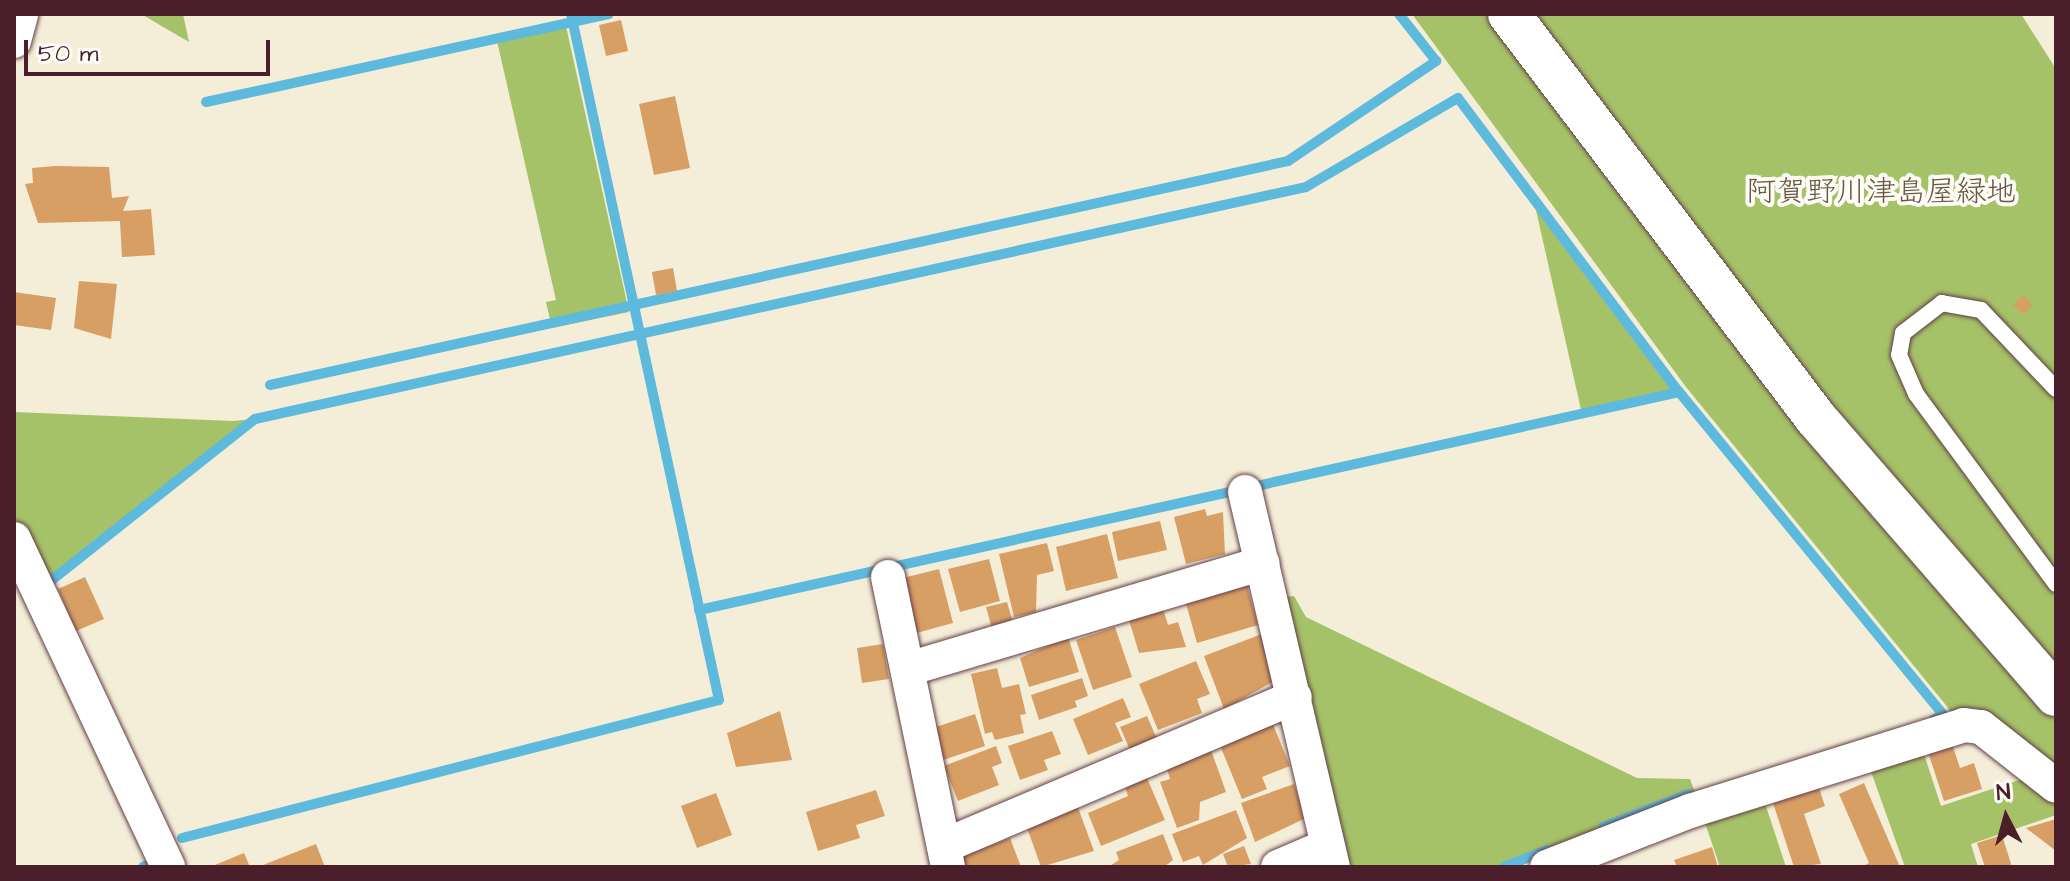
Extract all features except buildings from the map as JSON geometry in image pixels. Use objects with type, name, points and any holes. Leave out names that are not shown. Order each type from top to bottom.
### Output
[{"type":"street","points":[[1509,14],[1815,417],[2056,695]]},
{"type":"street","points":[[1245,492],[1330,856],[1278,867]]},
{"type":"street","points":[[14,539],[168,867]]},
{"type":"street","points":[[908,669],[1263,563]]},
{"type":"street","points":[[888,577],[946,857],[1295,697]]},
{"type":"street","points":[[1547,867],[1690,811],[1964,725],[1981,727],[2056,786]]},
{"type":"lane","points":[[2056,389],[1981,310],[1942,303],[1903,333],[1899,355],[1916,394],[2056,584]]},
{"type":"green space","points":[[141,14],[183,14],[189,42]]},
{"type":"green space","points":[[1412,14],[1491,14],[2056,714],[2056,774],[1954,715],[1686,387]]},
{"type":"green space","name":"阿賀野川津島屋緑地","points":[[1529,14],[2021,14],[2056,69],[2056,669],[1814,388]]},
{"type":"green space","points":[[566,26],[629,312],[552,328],[546,302],[556,300],[497,41]]},
{"type":"green space","points":[[1533,197],[1675,387],[1663,397],[1582,414]]},
{"type":"green space","points":[[14,412],[233,421],[255,419],[48,583],[14,517]]},
{"type":"green space","points":[[1294,596],[1306,617],[1637,778],[1690,779],[1696,795],[1517,867],[1347,867],[1284,597]]},
{"type":"green space","points":[[1922,748],[1941,806],[2025,778],[2056,803],[2056,815],[1971,844],[1978,867],[1905,867],[1869,766]]},
{"type":"green space","points":[[1763,797],[1786,867],[1720,867],[1702,814]]},
{"type":"waterway","points":[[182,838],[719,700],[571,14]]},
{"type":"waterway","points":[[206,102],[609,14]]},
{"type":"waterway","points":[[270,385],[1288,161],[1436,61],[1399,14]]},
{"type":"waterway","points":[[48,583],[255,419],[1306,187],[1458,98],[1675,387],[1943,715],[1933,720]]},
{"type":"waterway","points":[[699,610],[1679,392]]},
{"type":"waterway","points":[[1603,827],[1688,794]]},
{"type":"waterway","points":[[1504,867],[1547,850]]},
{"type":"waterway","points":[[143,867],[147,865]]}]
